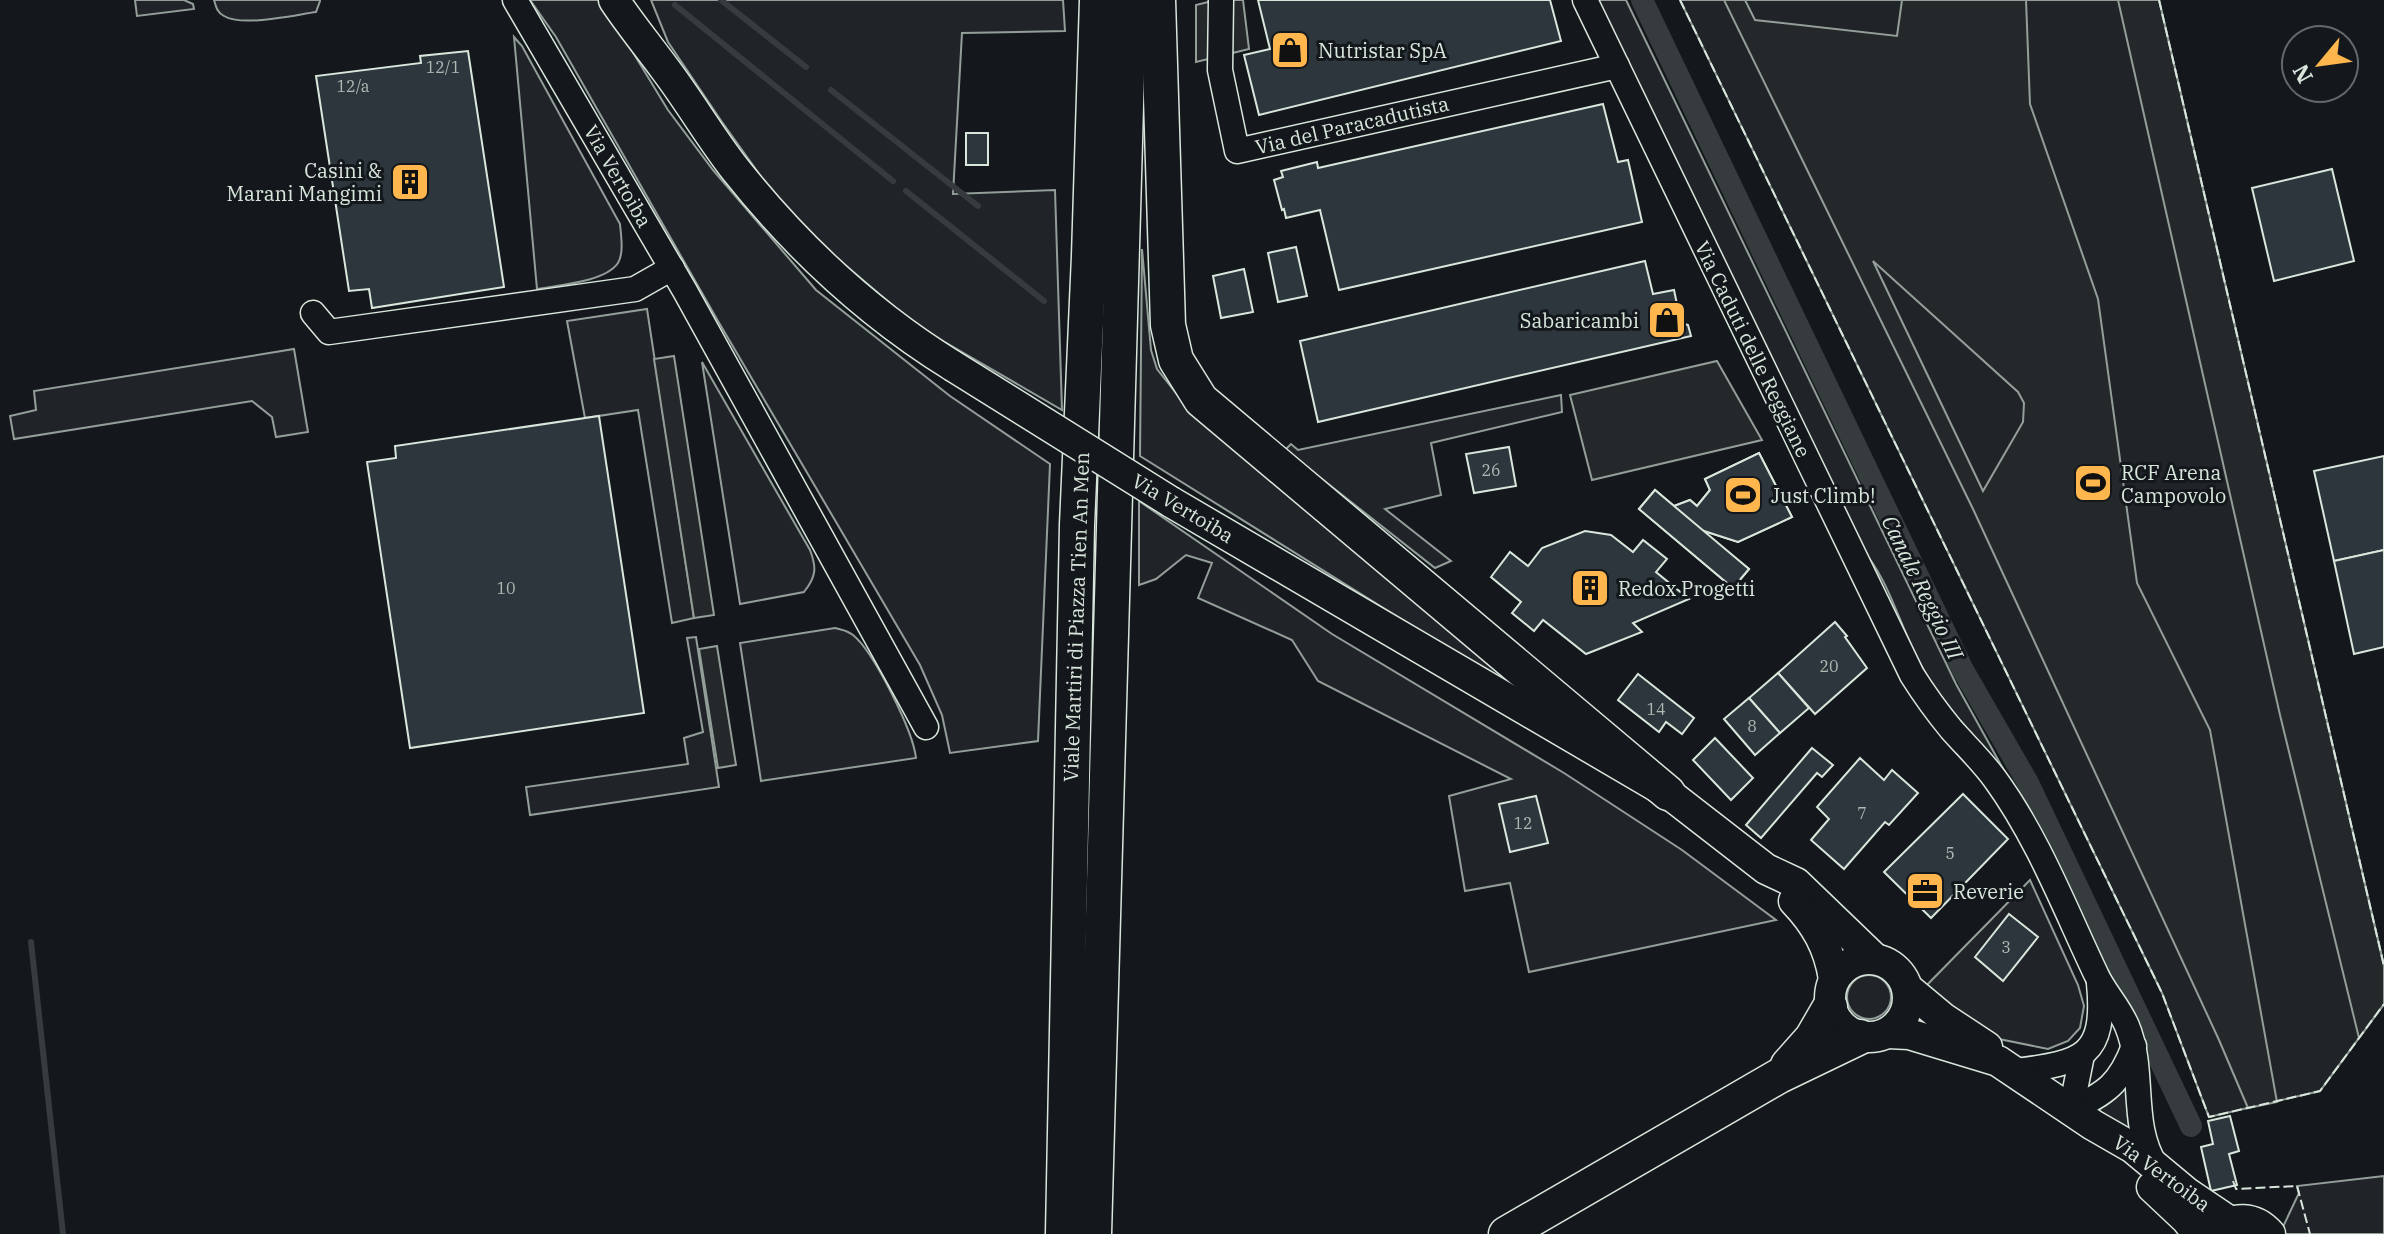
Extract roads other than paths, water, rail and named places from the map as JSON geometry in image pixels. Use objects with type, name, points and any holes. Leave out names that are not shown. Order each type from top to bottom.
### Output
[{"type":"highway","points":[[1078,0],[1075,163],[1089,256]]},
{"type":"highway","name":"Viale Martiri di Piazza Tien An Men","points":[[1063,1234],[1077,525],[1097,0]]},
{"type":"highway","name":"Viale Martiri di Piazza Tien An Men","points":[[1094,1234],[1129,0]]},
{"type":"highway","points":[[1158,0],[1168,325],[1176,360],[1201,400],[1668,793]]},
{"type":"highway","points":[[1779,1076],[1812,1038],[1832,993]]},
{"type":"highway","points":[[1506,1234],[1779,1076],[1874,1035]]},
{"type":"highway","points":[[1096,1168],[1118,1234]]},
{"type":"main road","name":"Via Vertoiba","points":[[614,0],[735,169],[811,254],[886,319],[953,366],[1171,502],[1668,793],[1766,869],[1805,913],[1823,938],[1831,960],[1832,993],[1841,1026],[1874,1035],[1909,1034],[2008,1066]]},
{"type":"main road","name":"Via Vertoiba","points":[[638,0],[666,69]]},
{"type":"main road","name":"Via Vertoiba","points":[[1766,869],[1796,883],[1875,959],[1895,969],[1907,988],[1943,1018],[1983,1043],[2008,1066],[2082,1118],[2133,1148],[2223,1228]]},
{"type":"main road","points":[[1832,993],[1841,969],[1851,962],[1875,959]]},
{"type":"main road","points":[[1874,1035],[1898,1025],[1905,1014],[1907,988]]},
{"type":"main road","name":"Via Vertoiba","points":[[2082,1118],[2198,1234]]},
{"type":"main road","points":[[2223,1228],[2251,1221],[2270,1234]]},
{"type":"street","name":"Via del Paracadutista","points":[[1221,0],[1220,70],[1237,151],[1617,66]]},
{"type":"street","name":"Via Caduti delle Reggiane","points":[[1585,0],[1912,675],[2014,808],[2099,980],[2126,1024],[2134,1046],[2140,1084],[2140,1129],[2146,1151],[2157,1167]]},
{"type":"street","name":"Via Vertoiba","points":[[516,1],[672,268],[926,727]]},
{"type":"street","points":[[313,313],[329,332],[635,289],[672,268]]},
{"type":"street","name":"Via Caduti delle Reggiane","points":[[2082,1118],[2088,1048],[2102,1014],[2099,980]]},
{"type":"street","points":[[2008,1066],[2051,1067],[2088,1048],[2134,1046],[2127,1066],[2082,1118]]},
{"type":"waterway","points":[[721,0],[806,67]]},
{"type":"waterway","name":"Canale Reggio III","points":[[1642,0],[1963,670],[2028,783],[2191,1126]]},
{"type":"waterway","points":[[675,5],[893,181]]},
{"type":"waterway","points":[[831,90],[978,206]]},
{"type":"waterway","points":[[906,191],[1044,301]]},
{"type":"waterway","points":[[31,942],[63,1234]]},
{"type":"place","name":"Nutristar SpA","points":[[1290,50]]},
{"type":"place","name":"Casini & Marani Mangimi","points":[[410,182]]},
{"type":"place","name":"Sabaricambi","points":[[1667,320]]},
{"type":"place","name":"RCF Arena Campovolo","points":[[2093,483]]},
{"type":"place","name":"Just Climb!","points":[[1743,495]]},
{"type":"place","name":"Redox Progetti","points":[[1590,588]]},
{"type":"place","name":"Reverie","points":[[1925,891]]}]
